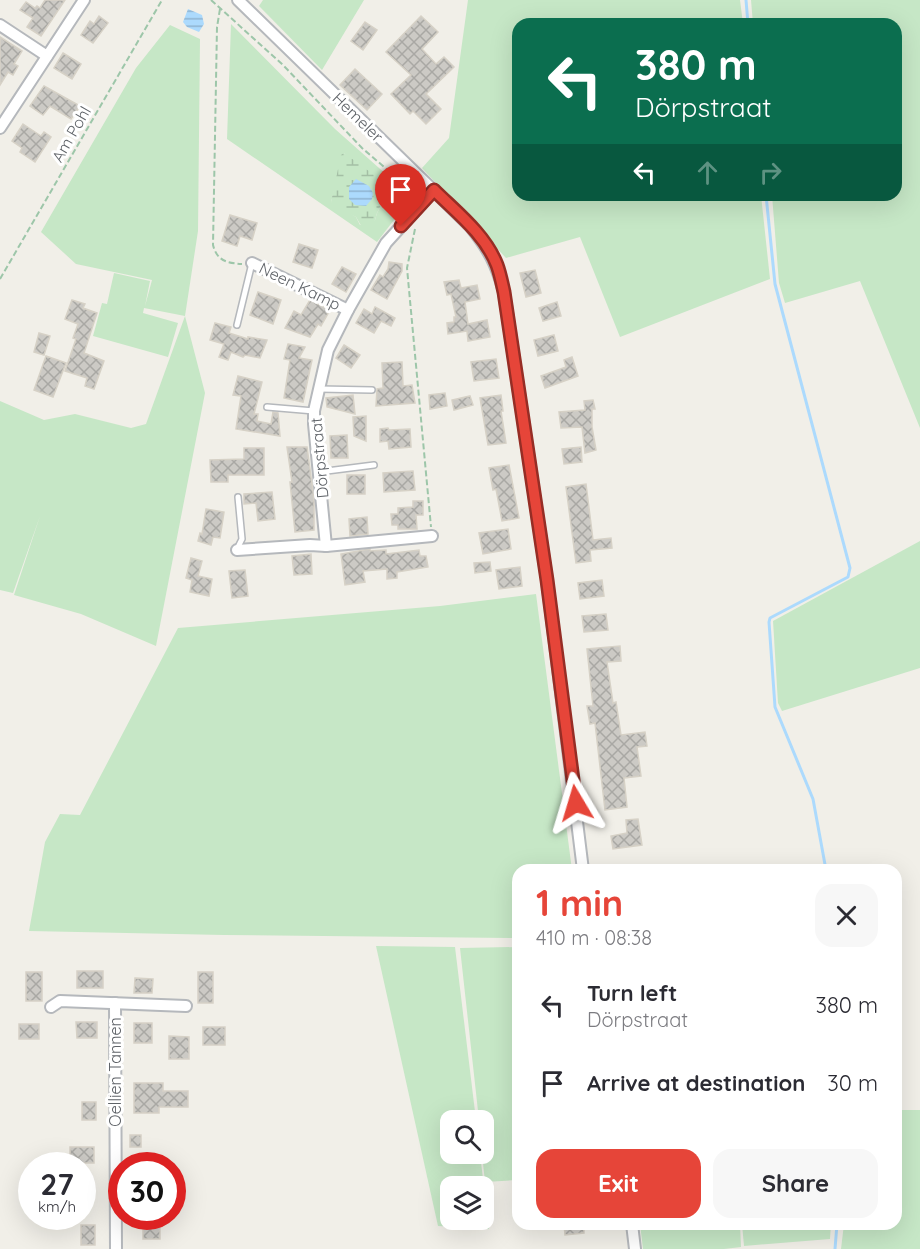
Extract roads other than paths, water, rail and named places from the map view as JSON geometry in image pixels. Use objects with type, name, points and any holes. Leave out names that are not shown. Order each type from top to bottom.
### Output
[{"type":"street","points":[[0,128],[84,0]]},
{"type":"street","name":"Hemeler","points":[[238,0],[470,226],[487,246],[497,264],[504,292],[547,580],[582,864]]},
{"type":"street","points":[[0,25],[47,56]]},
{"type":"street","name":"Dörpstraat","points":[[326,546],[314,411],[328,350],[386,243],[434,190]]},
{"type":"street","name":"Neen Kamp","points":[[252,263],[348,310]]},
{"type":"street","points":[[237,550],[326,546],[432,536]]},
{"type":"street","name":"Oellien Tannen","points":[[51,1007],[60,1001],[186,1006]]},
{"type":"street","name":"Oellien Tannen","points":[[115,1003],[116,1249]]},
{"type":"street","points":[[633,1230],[635,1249]]},
{"type":"lane","points":[[237,325],[252,263]]},
{"type":"lane","points":[[319,389],[372,390]]},
{"type":"lane","points":[[267,407],[314,411]]},
{"type":"lane","points":[[319,471],[374,465]]},
{"type":"lane","points":[[237,550],[242,539],[238,497]]},
{"type":"water","points":[[188,9],[202,15],[204,24],[199,32],[187,27],[183,22]]},
{"type":"water","points":[[356,179],[369,186],[373,193],[372,199],[366,206],[355,205],[349,199],[349,187]]},
{"type":"waterway","points":[[746,0],[748,18]]},
{"type":"waterway","points":[[767,201],[775,284],[850,568],[848,577],[770,618],[769,622],[775,707],[813,799],[825,864]]},
{"type":"waterway","points":[[835,1249],[837,1230]]}]
